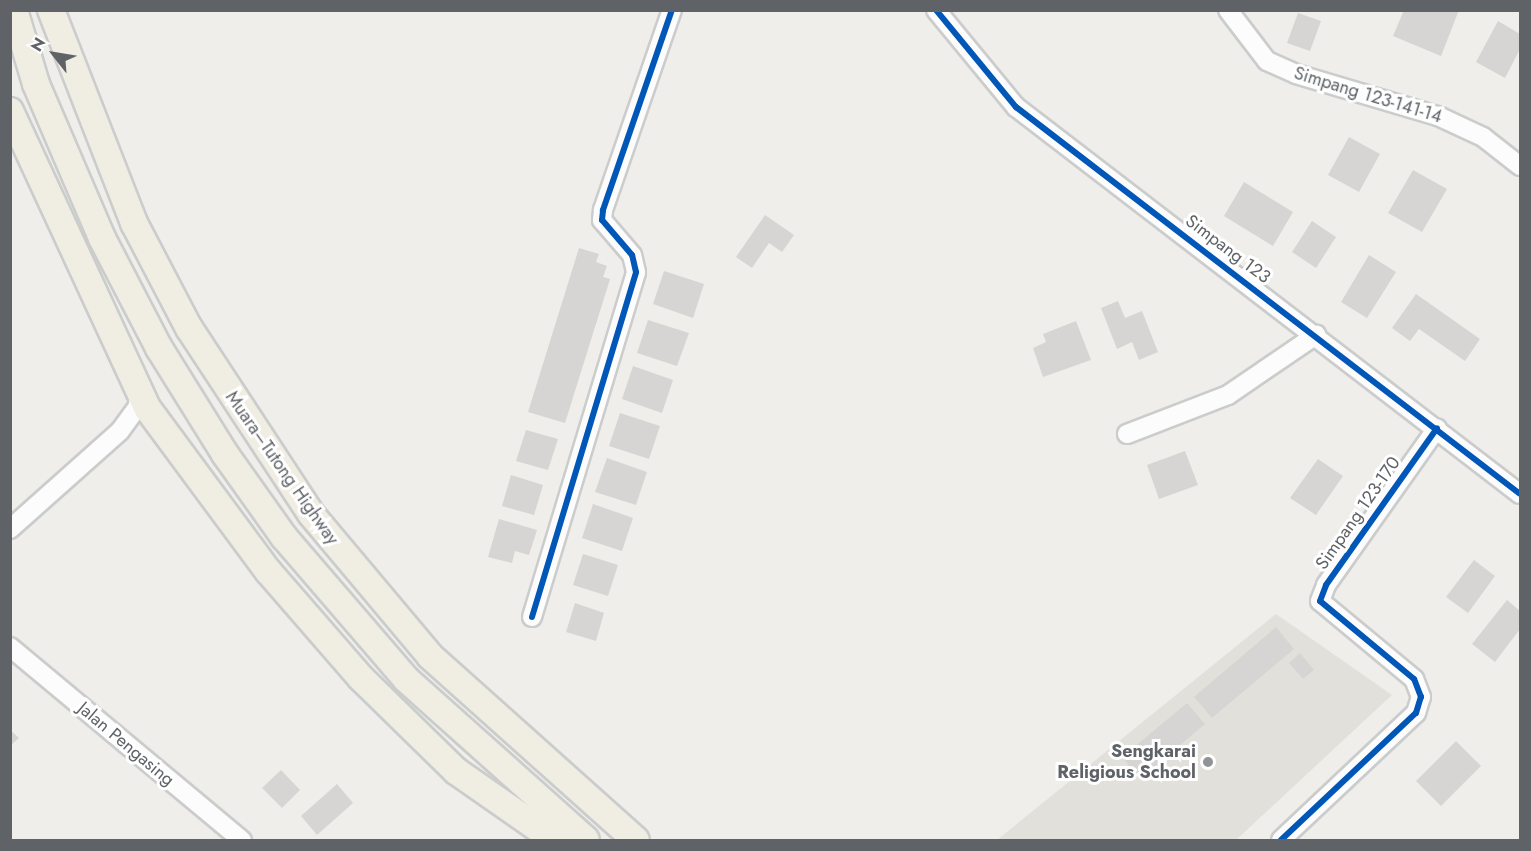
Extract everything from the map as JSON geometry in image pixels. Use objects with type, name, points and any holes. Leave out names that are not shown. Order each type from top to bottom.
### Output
[{"type":"highway","name":"Muara–Tutong Highway","points":[[14,10],[36,84],[102,238],[159,348],[225,454],[284,537],[406,679],[586,840]]},
{"type":"highway","name":"Muara–Tutong Highway","points":[[51,10],[134,223],[189,328],[311,514],[430,656],[636,840]]},
{"type":"highway","points":[[10,111],[140,390],[161,426],[268,571],[361,678],[456,771],[555,840]]},
{"type":"street","points":[[532,617],[636,272],[632,255],[602,220],[603,210],[672,10]]},
{"type":"street","name":"Simpang 123","points":[[936,10],[1017,107],[1521,494]]},
{"type":"street","name":"Simpang 123-141-14","points":[[1228,10],[1267,61],[1296,74],[1438,116],[1483,136],[1521,166]]},
{"type":"street","points":[[1127,434],[1228,395],[1316,335]]},
{"type":"street","points":[[10,529],[120,431],[138,406],[140,390]]},
{"type":"street","points":[[120,431],[161,426]]},
{"type":"street","name":"Simpang 123-170","points":[[1281,840],[1416,713],[1421,697],[1414,679],[1320,601],[1326,585],[1437,428]]},
{"type":"street","name":"Jalan Pengasing","points":[[10,646],[242,840]]},
{"type":"shaded area","name":"Sengkarai Religious School","points":[[1276,614],[1392,695],[1236,840],[997,840]]},
{"type":"building","points":[[1404,10],[1459,10],[1441,56],[1393,36]]},
{"type":"building","points":[[1298,13],[1321,21],[1310,51],[1287,43]]},
{"type":"building","points":[[1498,21],[1520,34],[1520,49],[1505,78],[1476,62]]},
{"type":"building","points":[[1349,137],[1380,154],[1359,192],[1328,175]]},
{"type":"building","points":[[1413,170],[1447,189],[1422,232],[1388,213]]},
{"type":"building","points":[[1244,182],[1293,212],[1273,246],[1224,216]]},
{"type":"building","points":[[765,215],[794,235],[782,252],[769,243],[752,268],[736,257]]},
{"type":"building","points":[[1312,221],[1336,237],[1316,268],[1292,252]]},
{"type":"building","points":[[579,248],[599,254],[596,262],[607,266],[603,277],[610,279],[565,423],[528,412]]},
{"type":"building","points":[[1369,255],[1396,272],[1367,318],[1341,302]]},
{"type":"building","points":[[664,271],[704,284],[693,318],[653,304]]},
{"type":"building","points":[[1416,294],[1480,339],[1465,361],[1419,329],[1410,341],[1392,328]]},
{"type":"building","points":[[1118,301],[1125,318],[1142,311],[1158,352],[1139,360],[1132,342],[1117,349],[1101,308]]},
{"type":"building","points":[[648,320],[689,333],[677,366],[637,353]]},
{"type":"building","points":[[1076,321],[1091,360],[1043,377],[1033,348],[1046,342],[1043,334]]},
{"type":"building","points":[[633,366],[673,380],[662,413],[622,399]]},
{"type":"building","points":[[620,413],[660,426],[649,459],[609,446]]},
{"type":"building","points":[[526,430],[558,439],[548,470],[516,461]]},
{"type":"building","points":[[1185,451],[1198,485],[1159,499],[1147,465]]},
{"type":"building","points":[[607,458],[647,472],[636,505],[595,492]]},
{"type":"building","points":[[1318,459],[1343,476],[1316,515],[1290,498]]},
{"type":"building","points":[[511,475],[543,485],[534,515],[502,506]]},
{"type":"building","points":[[593,504],[633,518],[622,551],[582,538]]},
{"type":"building","points":[[499,519],[537,530],[529,555],[515,551],[512,563],[488,557]]},
{"type":"building","points":[[583,554],[618,565],[608,596],[573,585]]},
{"type":"building","points":[[1474,560],[1495,576],[1468,613],[1446,597]]},
{"type":"building","points":[[1507,600],[1520,611],[1520,629],[1495,662],[1472,644]]},
{"type":"building","points":[[575,603],[604,613],[596,641],[566,632]]},
{"type":"building","points":[[1276,627],[1294,649],[1212,718],[1194,697]]},
{"type":"building","points":[[1300,653],[1314,670],[1303,679],[1289,663]]},
{"type":"building","points":[[1187,703],[1205,724],[1140,779],[1122,757]]},
{"type":"building","points":[[10,730],[19,738],[10,746]]},
{"type":"building","points":[[1456,741],[1481,766],[1441,806],[1416,781]]},
{"type":"building","points":[[281,770],[300,790],[282,808],[262,788]]},
{"type":"building","points":[[337,784],[353,803],[317,835],[301,816]]},
{"type":"cycle path","points":[[532,617],[636,272],[632,255],[602,220],[603,210],[672,10]]},
{"type":"cycle path","points":[[936,10],[1016,107],[1520,494]]},
{"type":"cycle path","points":[[1281,840],[1416,713],[1421,697],[1414,679],[1320,601],[1326,585],[1437,428]]},
{"type":"place","name":"Sengkarai Religious School","points":[[1208,762]]}]
